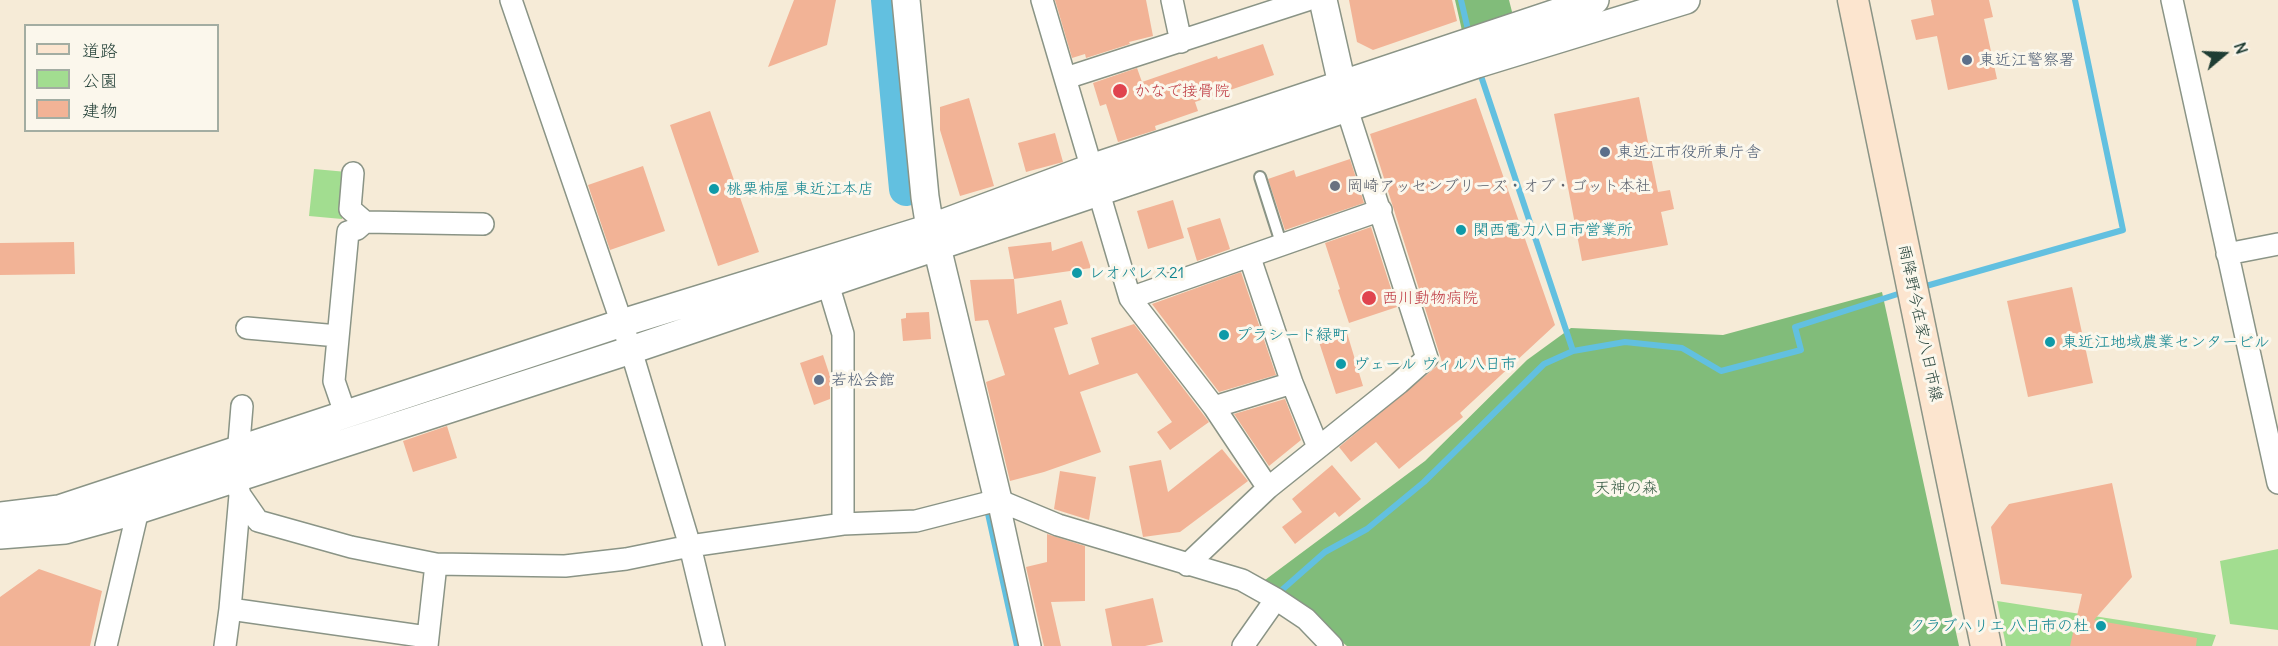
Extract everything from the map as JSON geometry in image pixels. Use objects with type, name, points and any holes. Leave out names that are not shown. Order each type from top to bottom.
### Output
[{"type":"main road","name":"雨降野今在家八日市線","points":[[1853,0],[1986,646]]},
{"type":"street","points":[[511,0],[631,350],[690,546],[714,646]]},
{"type":"street","points":[[906,0],[925,196],[998,500],[1030,646]]},
{"type":"street","points":[[1042,0],[1130,298],[1214,407],[1268,488]]},
{"type":"street","points":[[1172,0],[1181,42]]},
{"type":"street","points":[[1066,78],[1307,0]]},
{"type":"street","points":[[1187,565],[1268,488],[1426,358],[1344,96],[1323,0]]},
{"type":"street","points":[[0,516],[58,509],[346,416],[622,323],[934,237],[1344,96],[1595,0]]},
{"type":"street","points":[[1344,96],[1477,64],[1686,0]]},
{"type":"street","points":[[2172,0],[2278,483]]},
{"type":"street","points":[[353,173],[350,209],[365,222],[483,224]]},
{"type":"street","points":[[1130,298],[1250,258],[1381,210]]},
{"type":"street","points":[[346,416],[334,381],[348,232],[357,229],[365,222]]},
{"type":"street","points":[[0,535],[65,530],[138,510],[238,487],[828,284],[934,237]]},
{"type":"street","points":[[2227,254],[2278,244]]},
{"type":"street","points":[[1250,258],[1292,383],[1318,447]]},
{"type":"street","points":[[828,284],[843,334],[843,524]]},
{"type":"street","points":[[247,328],[338,336]]},
{"type":"street","points":[[1214,407],[1292,383]]},
{"type":"street","points":[[225,646],[230,609],[242,406]]},
{"type":"street","points":[[238,487],[258,521],[351,547],[436,564],[565,566],[626,559],[690,546],[843,524],[916,521],[998,500],[1058,525],[1242,580],[1276,599],[1306,620],[1332,646]]},
{"type":"street","points":[[106,646],[138,510]]},
{"type":"street","points":[[230,609],[427,641],[436,564]]},
{"type":"street","points":[[1244,646],[1276,599]]},
{"type":"lane","points":[[1260,177],[1282,246]]},
{"type":"green space","points":[[1455,0],[1509,0],[1520,43],[1468,57]]},
{"type":"green space","points":[[314,169],[347,172],[342,219],[309,216]]},
{"type":"green space","name":"天神の森","points":[[1882,292],[1959,646],[1347,646],[1265,580],[1425,461],[1527,360],[1571,328],[1723,335]]},
{"type":"green space","points":[[2278,549],[2278,630],[2230,624],[2220,561]]},
{"type":"green space","points":[[1997,601],[2216,635],[2212,646],[2006,646]]},
{"type":"building","points":[[794,0],[836,0],[827,45],[768,67]]},
{"type":"building","points":[[1055,0],[1146,0],[1153,36],[1086,58],[1085,54],[1072,58]]},
{"type":"building","points":[[1349,0],[1452,0],[1457,21],[1373,50],[1357,42]]},
{"type":"building","name":"東近江警察署","points":[[1931,0],[1989,0],[1993,17],[1984,19],[1997,79],[1948,90],[1937,36],[1916,40],[1911,20],[1934,15]]},
{"type":"building","points":[[1263,44],[1274,75],[1195,102],[1198,111],[1155,126],[1156,130],[1118,142],[1106,104],[1100,106],[1093,83],[1137,68],[1142,82],[1217,56],[1218,59]]},
{"type":"building","name":"東近江市役所東庁舎","points":[[1639,97],[1658,192],[1670,190],[1674,209],[1661,212],[1668,245],[1582,261],[1554,114]]},
{"type":"building","points":[[969,98],[994,186],[960,196],[940,130],[940,107]]},
{"type":"building","name":"関西電力八日市営業所","points":[[1476,98],[1555,325],[1460,413],[1463,417],[1399,469],[1376,442],[1351,462],[1339,447],[1442,362],[1370,134]]},
{"type":"building","name":"桃栗柿屋 東近江本店","points":[[710,111],[759,252],[718,266],[670,125]]},
{"type":"building","points":[[1055,133],[1063,162],[1026,172],[1018,143]]},
{"type":"building","points":[[1350,159],[1364,203],[1285,230],[1268,179],[1294,170],[1296,177]]},
{"type":"building","points":[[643,166],[665,231],[610,250],[588,185]]},
{"type":"building","points":[[1173,200],[1184,238],[1148,249],[1137,211]]},
{"type":"building","points":[[1220,218],[1230,249],[1197,261],[1187,228]]},
{"type":"building","points":[[1371,227],[1397,307],[1349,323],[1325,243]]},
{"type":"building","points":[[1082,241],[1091,268],[1014,279],[1008,247],[1051,242],[1052,251]]},
{"type":"building","points":[[74,242],[75,274],[0,275],[0,243]]},
{"type":"building","name":"プラシード緑町","points":[[1241,272],[1276,375],[1219,392],[1152,304]]},
{"type":"building","points":[[1014,279],[1017,314],[1061,300],[1068,324],[1054,328],[1069,375],[1099,364],[1091,338],[1134,324],[1209,422],[1170,450],[1157,432],[1172,422],[1137,373],[1080,392],[1101,452],[1010,481],[986,382],[1005,375],[988,320],[975,321],[970,280]]},
{"type":"building","name":"東近江地域農業センタービル","points":[[2072,287],[2093,383],[2028,397],[2007,301]]},
{"type":"building","points":[[929,312],[931,339],[903,341],[901,319],[906,318],[906,313]]},
{"type":"building","name":"ヴェール ヴィル八日市","points":[[1347,333],[1363,386],[1336,394],[1319,342]]},
{"type":"building","name":"若松会館","points":[[823,355],[830,376],[830,399],[814,405],[800,363]]},
{"type":"building","points":[[1285,399],[1301,440],[1269,466],[1234,414]]},
{"type":"building","points":[[447,426],[457,458],[413,472],[403,441]]},
{"type":"building","points":[[1222,449],[1248,481],[1180,532],[1143,537],[1129,466],[1161,460],[1168,492]]},
{"type":"building","points":[[1332,465],[1361,499],[1339,517],[1335,512],[1295,544],[1282,527],[1302,512],[1292,499]]},
{"type":"building","points":[[1060,471],[1096,477],[1089,520],[1054,509]]},
{"type":"building","points":[[2112,483],[2132,577],[2094,620],[2197,638],[2196,646],[2070,646],[2082,594],[2001,584],[1991,527],[2009,504]]},
{"type":"building","points":[[1047,534],[1085,546],[1085,601],[1051,602],[1061,646],[1044,646],[1026,567],[1047,562]]},
{"type":"building","points":[[39,569],[102,591],[90,646],[0,646],[0,597]]},
{"type":"building","points":[[1153,598],[1163,642],[1145,646],[1112,646],[1105,609]]},
{"type":"waterway","points":[[888,0],[906,189]]},
{"type":"waterway","points":[[1461,0],[1469,34]]},
{"type":"waterway","points":[[1919,288],[2123,230],[2075,0]]},
{"type":"waterway","points":[[1479,70],[1573,351]]},
{"type":"waterway","points":[[1283,589],[1325,552],[1367,529],[1424,482],[1544,364],[1573,351],[1625,342],[1682,348],[1721,371],[1801,350],[1795,327],[1904,292]]},
{"type":"waterway","points":[[987,509],[1017,646]]},
{"type":"place","name":"東近江警察署","points":[[1967,60]]},
{"type":"place","name":"かなで接骨院","points":[[1120,91]]},
{"type":"place","name":"東近江市役所東庁舎","points":[[1605,152]]},
{"type":"place","name":"岡崎アッセンブリーズ・オブ・ゴット本社","points":[[1335,186]]},
{"type":"place","name":"桃栗柿屋 東近江本店","points":[[714,189]]},
{"type":"place","name":"関西電力八日市営業所","points":[[1461,230]]},
{"type":"place","name":"レオパレス21","points":[[1077,273]]},
{"type":"place","name":"西川動物病院","points":[[1369,298]]},
{"type":"place","name":"プラシード緑町","points":[[1224,335]]},
{"type":"place","name":"東近江地域農業センタービル","points":[[2050,342]]},
{"type":"place","name":"ヴェール ヴィル八日市","points":[[1341,364]]},
{"type":"place","name":"若松会館","points":[[819,380]]},
{"type":"place","name":"クラブハリエ 八日市の杜","points":[[2101,626]]}]
